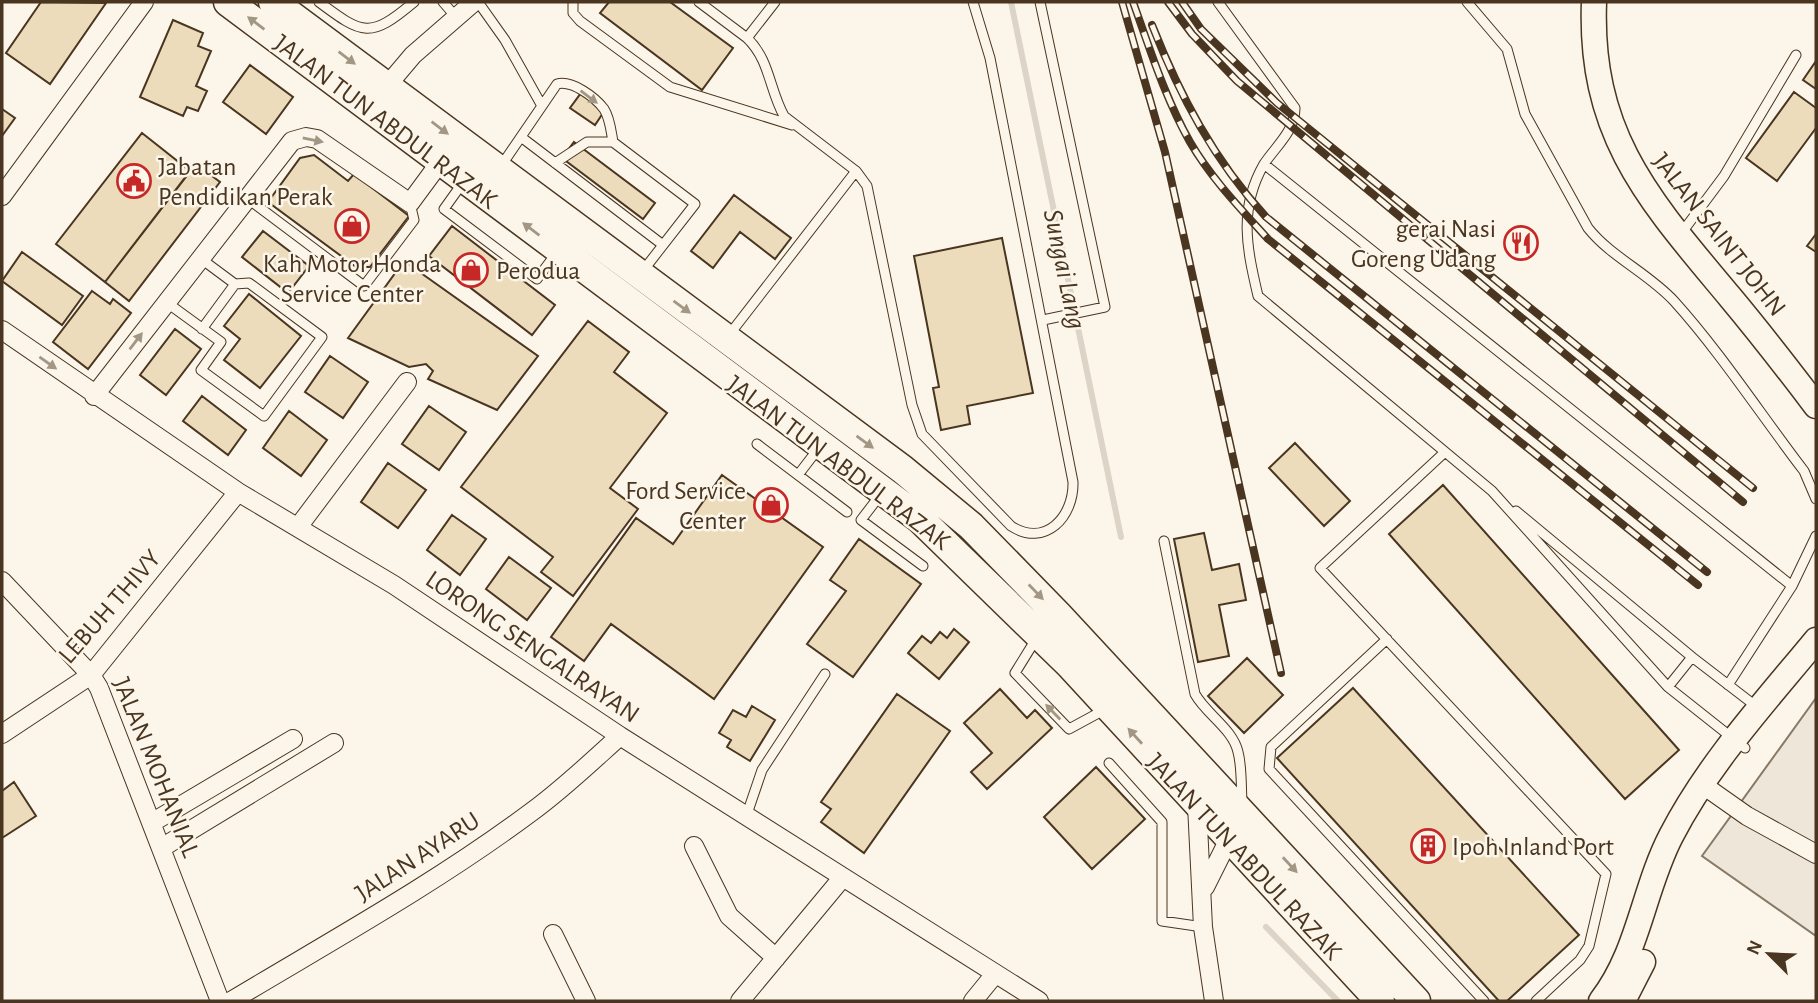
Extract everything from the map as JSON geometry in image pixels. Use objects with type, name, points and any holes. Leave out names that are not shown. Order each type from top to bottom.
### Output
[{"type":"main road","name":"JALAN TUN ABDUL RAZAK","points":[[228,2],[498,171],[902,469],[971,526],[1416,1001]]},
{"type":"main road","name":"JALAN TUN ABDUL RAZAK","points":[[273,2],[377,97],[440,162],[884,490],[953,547],[1039,633],[1380,1001]]},
{"type":"street","points":[[2,196],[144,2]]},
{"type":"street","points":[[377,97],[413,55],[476,2]]},
{"type":"street","name":"JALAN SAINT JOHN","points":[[1594,2],[1595,55],[1601,86],[1621,150],[1634,174],[1670,226],[1816,406]]},
{"type":"street","name":"JALAN SAINT JOHN","points":[[1605,2],[1606,52],[1611,83],[1631,145],[1648,177],[1816,388]]},
{"type":"street","points":[[94,396],[282,150],[292,141],[306,137],[329,145],[410,203],[440,162]]},
{"type":"street","name":"LORONG SENGALRAYAN","points":[[2,330],[94,396],[238,492],[462,629],[620,736],[1040,1001]]},
{"type":"street","points":[[298,527],[407,382]]},
{"type":"street","name":"LEBUH THIVY","points":[[2,734],[91,675],[238,492]]},
{"type":"street","name":"JALAN MOHANIAL","points":[[2,581],[91,675],[163,847],[220,1001]]},
{"type":"street","points":[[1740,744],[1759,709],[1816,640]]},
{"type":"street","points":[[1601,1001],[1629,955],[1670,838],[1740,744],[1816,659]]},
{"type":"street","name":"JALAN AYARU","points":[[231,1001],[354,928],[502,832],[531,812],[620,736]]},
{"type":"street","points":[[153,822],[293,739]]},
{"type":"street","points":[[163,847],[334,743]]},
{"type":"street","points":[[1708,788],[1780,836],[1816,854]]},
{"type":"street","points":[[1623,1001],[1638,974],[1681,843],[1708,788]]},
{"type":"street","points":[[1197,805],[1203,927],[1214,1001]]},
{"type":"street","points":[[1203,894],[1243,815]]},
{"type":"street","points":[[694,846],[729,916],[776,958]]},
{"type":"street","points":[[740,1001],[843,877]]},
{"type":"street","points":[[553,934],[586,1001]]},
{"type":"street","points":[[973,1001],[995,974]]},
{"type":"lane","points":[[318,2],[351,26],[362,30],[383,26],[414,2]]},
{"type":"lane","points":[[443,2],[456,17]]},
{"type":"lane","points":[[476,2],[505,40],[542,106]]},
{"type":"lane","points":[[573,2],[573,13],[580,20],[670,87],[796,126]]},
{"type":"lane","points":[[699,2],[747,38],[766,62],[784,116],[856,171],[867,186],[912,405],[922,433],[1011,526],[1021,533],[1034,535],[1048,531],[1060,523],[1069,511],[1073,496],[1043,320],[990,58],[973,2]]},
{"type":"lane","points":[[747,38],[775,2]]},
{"type":"lane","points":[[1040,2],[1105,307],[1043,320]]},
{"type":"lane","points":[[1218,2],[1295,108],[1292,128],[1264,164],[1253,185],[1245,229],[1258,296],[1692,657],[1759,709]]},
{"type":"lane","points":[[1467,2],[1507,49],[1525,114],[1588,228],[1597,240],[1642,272],[1675,302],[1804,471],[1816,499]]},
{"type":"lane","points":[[1686,227],[1724,176],[1796,55]]},
{"type":"lane","points":[[498,171],[557,84],[565,82],[573,85],[604,110],[613,142]]},
{"type":"lane","points":[[521,137],[663,245]]},
{"type":"lane","points":[[555,163],[587,142],[613,142],[695,204],[639,275]]},
{"type":"lane","points":[[1264,164],[1792,586]]},
{"type":"lane","points":[[726,339],[856,171]]},
{"type":"lane","points":[[246,197],[364,286],[414,220],[410,203]]},
{"type":"lane","points":[[166,302],[221,342],[201,370],[264,416],[322,337],[249,283],[235,284],[200,258]]},
{"type":"lane","points":[[202,328],[235,284]]},
{"type":"lane","points":[[757,444],[847,512]]},
{"type":"lane","points":[[798,475],[821,445]]},
{"type":"lane","points":[[1445,452],[1320,568],[1606,874],[1589,946],[1580,960],[1536,1001]]},
{"type":"lane","points":[[884,490],[862,520],[923,566]]},
{"type":"lane","points":[[1492,491],[1668,687],[1740,744]]},
{"type":"lane","points":[[1728,685],[1792,586],[1816,537]]},
{"type":"lane","points":[[1164,541],[1195,694],[1202,708],[1230,736],[1238,750],[1243,815]]},
{"type":"lane","points":[[1039,633],[1015,673],[1069,729],[1109,708]]},
{"type":"lane","points":[[1387,639],[1271,747],[1269,769],[1484,1001]]},
{"type":"lane","points":[[1668,687],[1692,657]]},
{"type":"lane","points":[[747,814],[762,770],[825,674]]},
{"type":"lane","points":[[1109,763],[1162,822],[1162,921],[1203,927]]},
{"type":"shaded area","points":[[1816,698],[1816,936],[1702,856]]},
{"type":"building","points":[[41,2],[106,3],[50,84],[6,53]]},
{"type":"building","points":[[609,2],[670,2],[733,48],[702,90],[600,13]]},
{"type":"building","points":[[173,20],[203,33],[198,46],[211,51],[196,86],[207,91],[198,111],[187,107],[183,116],[140,97]]},
{"type":"building","points":[[1816,61],[1816,89],[1803,80]]},
{"type":"building","points":[[250,65],[293,97],[266,134],[223,102]]},
{"type":"building","points":[[1794,92],[1816,108],[1816,128],[1777,181],[1746,158]]},
{"type":"building","points":[[581,93],[605,110],[595,125],[570,108]]},
{"type":"building","points":[[2,109],[15,118],[2,136]]},
{"type":"building","points":[[142,133],[190,171],[105,282],[56,244]]},
{"type":"building","points":[[574,142],[655,203],[643,219],[562,158]]},
{"type":"building","points":[[314,155],[348,181],[354,174],[409,216],[370,267],[356,267],[268,202],[300,158]]},
{"type":"building","points":[[196,164],[220,182],[129,301],[105,282]]},
{"type":"building","points":[[734,195],[791,238],[775,259],[740,232],[713,268],[691,251]]},
{"type":"building","points":[[452,226],[555,305],[532,335],[429,256]]},
{"type":"building","points":[[263,231],[309,266],[288,293],[242,257]]},
{"type":"building","points":[[1816,234],[1816,252],[1807,246]]},
{"type":"building","points":[[1002,238],[1033,393],[967,406],[970,424],[941,430],[933,388],[939,387],[914,256]]},
{"type":"building","points":[[22,252],[83,296],[62,325],[2,281]]},
{"type":"building","points":[[404,261],[538,356],[497,410],[428,379],[433,371],[426,364],[409,367],[348,338]]},
{"type":"building","points":[[92,291],[110,304],[113,299],[131,313],[88,369],[53,342]]},
{"type":"building","points":[[249,294],[301,336],[260,388],[224,360],[240,339],[224,326]]},
{"type":"building","points":[[588,321],[629,352],[614,372],[667,413],[610,488],[638,509],[573,596],[541,572],[553,557],[461,487]]},
{"type":"building","points":[[175,329],[201,349],[166,395],[140,375]]},
{"type":"building","points":[[330,356],[368,382],[343,418],[305,392]]},
{"type":"building","points":[[202,396],[246,430],[228,455],[183,421]]},
{"type":"building","points":[[429,406],[466,432],[439,470],[402,444]]},
{"type":"building","points":[[289,411],[327,440],[301,476],[263,448]]},
{"type":"building","points":[[1295,443],[1350,501],[1324,526],[1269,468]]},
{"type":"building","points":[[388,463],[426,490],[398,528],[361,502]]},
{"type":"building","points":[[722,475],[823,547],[714,699],[611,624],[584,661],[551,637],[636,518],[673,544]]},
{"type":"building","points":[[1443,485],[1679,750],[1625,799],[1389,534]]},
{"type":"building","points":[[452,515],[486,539],[460,575],[427,550]]},
{"type":"building","points":[[1204,533],[1212,570],[1239,564],[1246,600],[1219,605],[1229,656],[1198,662],[1174,539]]},
{"type":"building","points":[[859,539],[921,584],[853,677],[807,644],[846,591],[830,580]]},
{"type":"building","points":[[509,557],[551,588],[527,620],[486,589]]},
{"type":"building","points":[[954,629],[969,642],[939,679],[908,653],[922,636],[931,643],[940,632],[947,638]]},
{"type":"building","points":[[1247,658],[1283,695],[1244,733],[1208,696]]},
{"type":"building","name":"Ipoh Inland Port","points":[[1353,688],[1579,935],[1507,1001],[1499,1001],[1277,758]]},
{"type":"building","points":[[1000,689],[1027,718],[1035,710],[1052,728],[987,789],[971,772],[992,753],[964,723]]},
{"type":"building","points":[[897,694],[950,731],[864,853],[821,822],[831,809],[821,802]]},
{"type":"building","points":[[752,706],[775,720],[750,761],[727,747],[731,740],[719,733],[733,710],[746,717]]},
{"type":"building","points":[[1096,767],[1145,819],[1092,869],[1044,817]]},
{"type":"building","points":[[14,782],[36,816],[2,838],[2,791]]},
{"type":"waterway","name":"Sungai Lang","points":[[1011,2],[1121,537]]},
{"type":"waterway","name":"Sungai Lang","points":[[1266,927],[1338,1001]]},
{"type":"railway","points":[[1122,2],[1165,152],[1281,673]]},
{"type":"railway","points":[[1133,2],[1165,91],[1190,142],[1217,180],[1268,239],[1698,585]]},
{"type":"railway","points":[[1168,2],[1192,34],[1237,81],[1743,502]]},
{"type":"railway","points":[[1182,2],[1201,29],[1277,103],[1753,488]]},
{"type":"railway","points":[[1152,25],[1174,77],[1214,150],[1266,217],[1707,572]]},
{"type":"place","name":"Jabatan Pendidikan Perak","points":[[134,181]]},
{"type":"place","name":"Kah Motor Honda Service Center","points":[[352,226]]},
{"type":"place","name":"gerai Nasi Goreng Udang","points":[[1521,243]]},
{"type":"place","name":"Perodua","points":[[471,270]]},
{"type":"place","name":"Ford Service Center","points":[[771,505]]},
{"type":"place","name":"Ipoh Inland Port","points":[[1428,846]]}]
